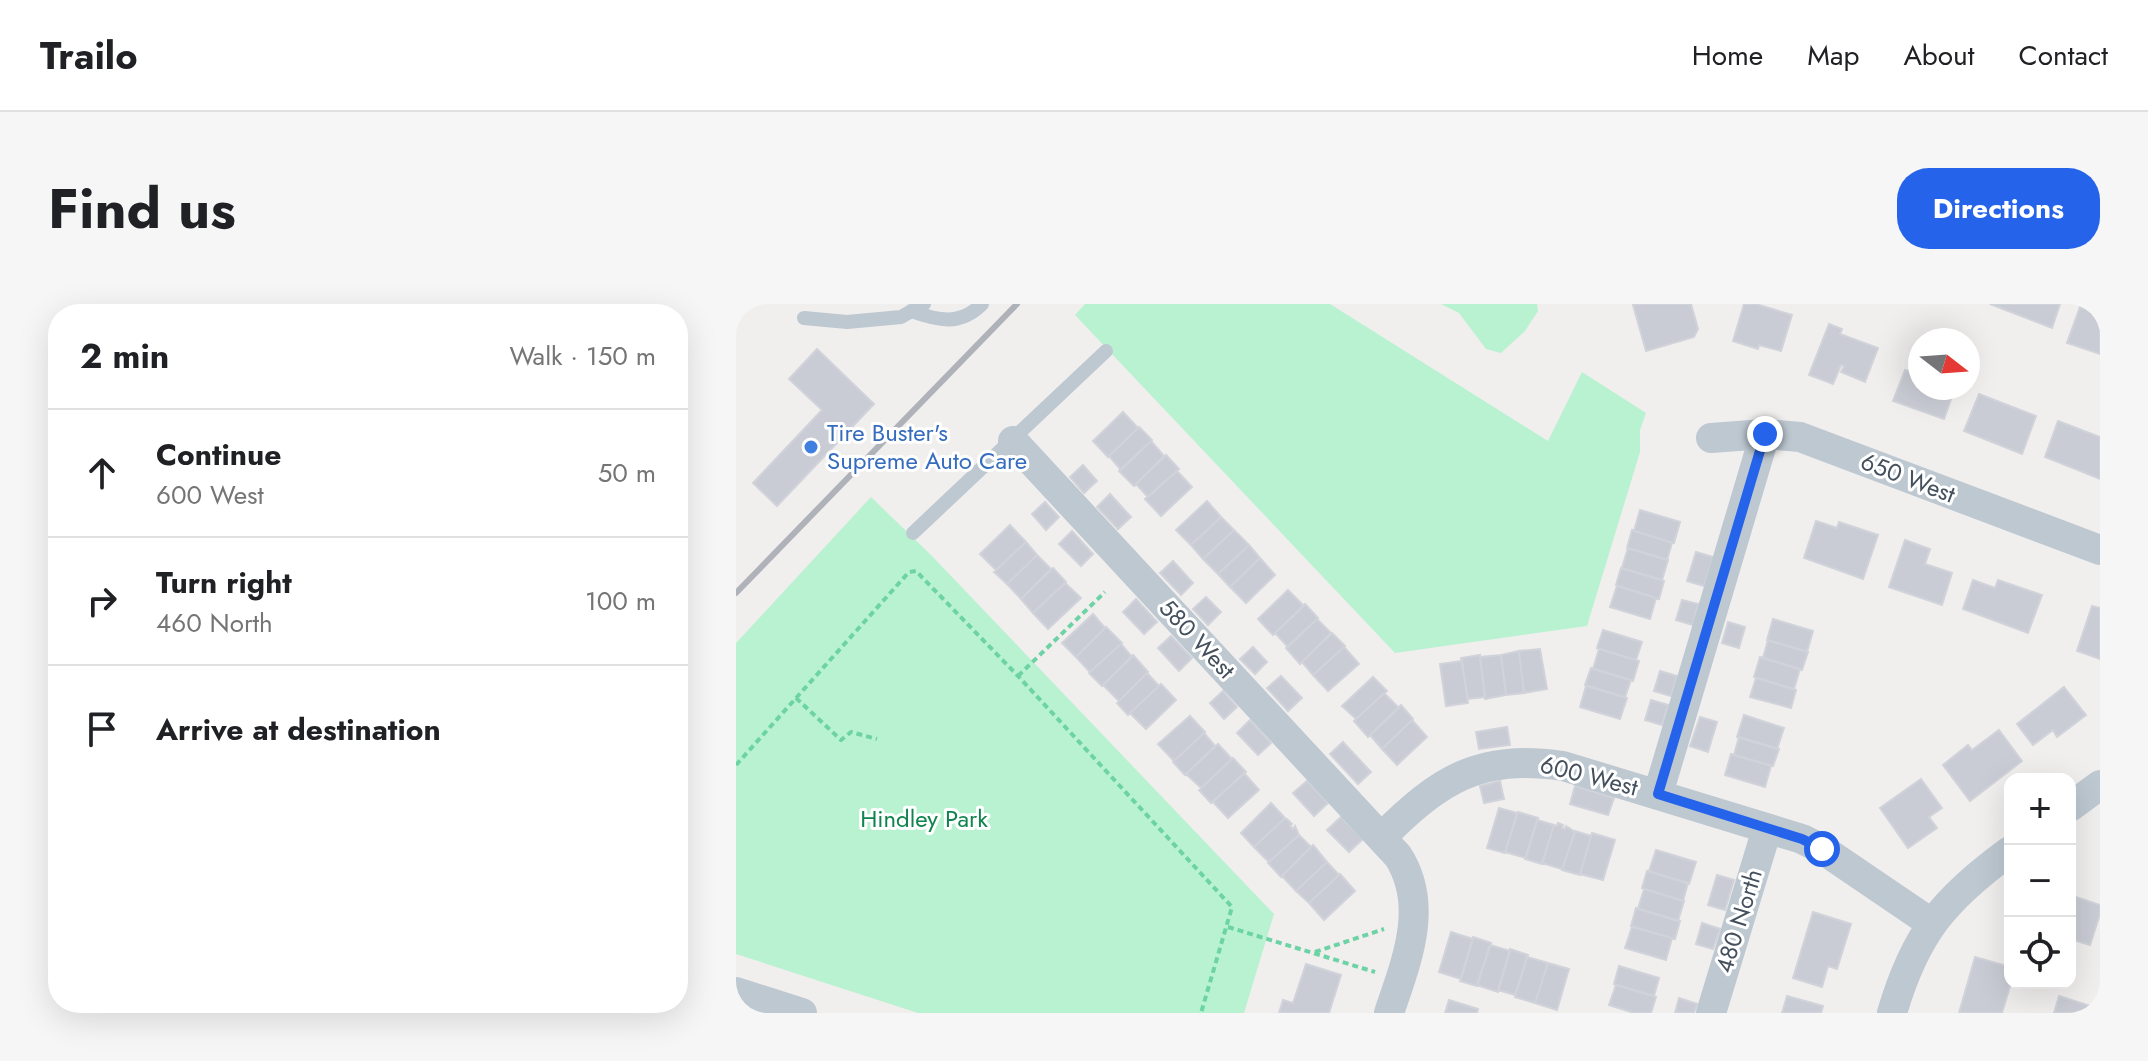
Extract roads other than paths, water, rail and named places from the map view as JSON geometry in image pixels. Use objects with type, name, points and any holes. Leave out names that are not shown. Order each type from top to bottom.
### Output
[{"type":"street","name":"650 West","points":[[1711,438],[1765,434],[1800,437],[2100,550]]},
{"type":"street","points":[[1658,794],[1765,434]]},
{"type":"street","name":"580 West","points":[[1013,441],[1382,837],[1404,866],[1414,898],[1414,924],[1409,953],[1389,1013]]},
{"type":"street","name":"600 West","points":[[1382,837],[1416,803],[1462,775],[1506,762],[1529,761],[1563,766],[1802,839],[1822,849],[1931,923]]},
{"type":"street","points":[[2076,803],[2100,785]]},
{"type":"street","name":"480 North","points":[[1711,1013],[1767,829]]},
{"type":"street","points":[[1892,1013],[1913,954],[1931,923],[1970,882],[2004,856]]},
{"type":"street","points":[[736,992],[802,1013]]},
{"type":"lane","points":[[804,318],[847,322],[901,317],[918,308],[949,320],[967,318],[982,304]]},
{"type":"lane","points":[[913,533],[1106,351]]},
{"type":"railway","points":[[736,593],[1017,304]]},
{"type":"place","name":"Tire Buster's Supreme Auto Care","points":[[811,447]]},
{"type":"park label","name":"Hindley Park","points":[[924,819]]}]
